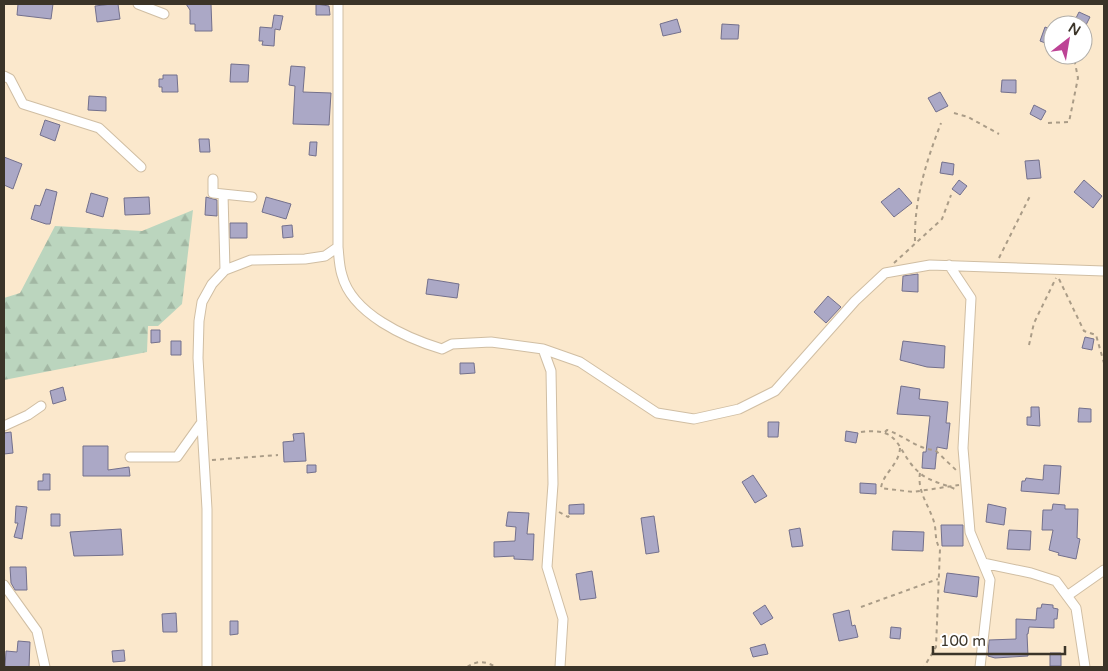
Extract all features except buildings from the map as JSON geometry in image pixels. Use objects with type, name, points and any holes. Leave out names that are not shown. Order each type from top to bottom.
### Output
[{"type":"street","points":[[138,4],[164,14]]},
{"type":"street","points":[[338,4],[338,247],[342,276],[361,308],[394,329],[442,349],[452,344],[491,342],[543,349],[580,362],[657,412],[694,419],[739,410],[775,391],[855,301],[885,273],[930,265],[1104,271]]},
{"type":"street","points":[[4,76],[10,79],[23,104],[99,128],[141,167]]},
{"type":"street","points":[[213,179],[214,193],[252,197]]},
{"type":"street","points":[[223,194],[225,270]]},
{"type":"street","points":[[207,667],[207,509],[202,460],[198,358],[199,321],[202,302],[212,284],[225,270],[251,260],[280,261],[325,256],[338,247]]},
{"type":"street","points":[[949,265],[971,298],[963,448],[970,532],[990,580],[980,667]]},
{"type":"street","points":[[543,349],[552,371],[553,484],[547,567],[563,619],[560,667]]},
{"type":"street","points":[[4,426],[28,415],[41,406]]},
{"type":"street","points":[[130,457],[177,457],[202,422]]},
{"type":"street","points":[[983,563],[1031,573],[1056,581],[1076,608],[1085,667]]},
{"type":"street","points":[[1067,596],[1104,570]]},
{"type":"street","points":[[4,585],[37,631],[45,667]]},
{"type":"path","points":[[1048,123],[1069,122],[1078,78],[1075,65]]},
{"type":"path","points":[[954,113],[968,117],[999,134]]},
{"type":"path","points":[[915,242],[916,202],[932,146],[941,124]]},
{"type":"path","points":[[885,273],[915,242],[924,237],[942,219],[951,196]]},
{"type":"path","points":[[994,268],[1030,196]]},
{"type":"path","points":[[1029,345],[1034,323],[1057,275],[1084,331],[1096,335],[1104,363]]},
{"type":"path","points":[[861,432],[885,432],[887,430],[906,438],[921,449],[935,450],[966,484]]},
{"type":"path","points":[[885,432],[894,438],[920,473],[934,482],[950,486],[966,484]]},
{"type":"path","points":[[900,448],[894,467],[882,481],[881,488],[921,492],[966,484]]},
{"type":"path","points":[[202,460],[222,461],[278,455]]},
{"type":"path","points":[[920,473],[918,483],[934,522],[934,540],[940,549],[936,647],[924,667]]},
{"type":"path","points":[[551,508],[568,517],[570,516]]},
{"type":"path","points":[[861,607],[938,579]]},
{"type":"path","points":[[467,667],[474,662],[487,661],[496,667]]},
{"type":"green space","points":[[193,210],[182,304],[158,326],[148,326],[147,352],[4,380],[4,298],[20,293],[55,226],[142,231]]}]
